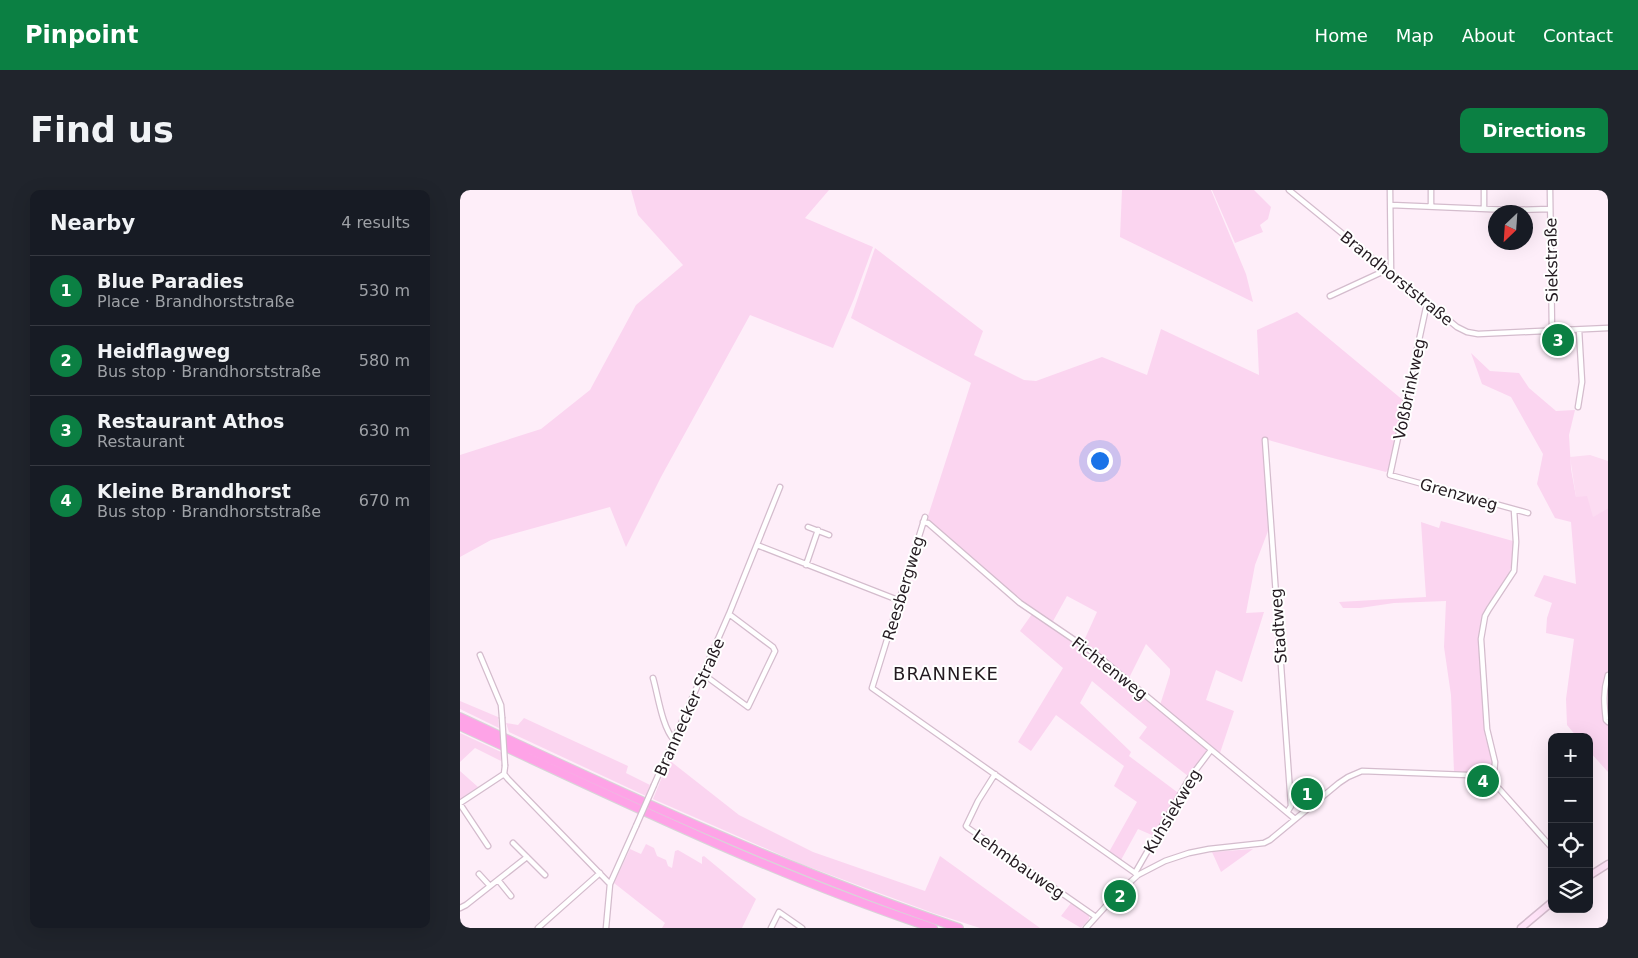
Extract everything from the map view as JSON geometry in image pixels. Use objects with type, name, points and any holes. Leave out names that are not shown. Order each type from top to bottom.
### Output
[{"type":"highway","points":[[460,717],[749,849],[872,898],[958,928]]},
{"type":"highway","points":[[460,726],[745,857],[817,886],[933,928]]},
{"type":"street","name":"Brandhorststraße","points":[[1290,190],[1427,303],[1457,327],[1467,332],[1478,334],[1608,328]]},
{"type":"street","points":[[1390,190],[1391,272]]},
{"type":"street","points":[[1431,190],[1431,206]]},
{"type":"street","points":[[1484,190],[1484,208]]},
{"type":"street","name":"Siekstraße","points":[[1550,190],[1552,331]]},
{"type":"street","points":[[1390,205],[1510,210],[1550,209]]},
{"type":"street","points":[[1330,296],[1382,272],[1386,268]]},
{"type":"street","name":"Voßbrinkweg","points":[[1390,475],[1427,303]]},
{"type":"street","points":[[1578,407],[1582,382],[1579,330]]},
{"type":"street","name":"Stadtweg","points":[[1265,440],[1291,806],[1288,811]]},
{"type":"street","name":"Grenzweg","points":[[1390,475],[1528,513]]},
{"type":"street","name":"Brannecker Straße","points":[[606,928],[610,884],[729,614],[780,487]]},
{"type":"street","points":[[1491,781],[1495,762],[1488,729],[1481,639],[1485,616],[1514,572],[1516,542],[1514,510]]},
{"type":"street","name":"Fichtenweg","points":[[924,519],[1020,603],[1098,656],[1288,811],[1295,819]]},
{"type":"street","name":"Reesbergweg","points":[[924,519],[872,688],[995,774]]},
{"type":"street","points":[[808,527],[829,535]]},
{"type":"street","points":[[806,565],[818,530]]},
{"type":"street","points":[[757,545],[898,600]]},
{"type":"street","points":[[703,674],[748,707],[775,651],[773,647],[729,614]]},
{"type":"street","points":[[480,655],[501,705],[504,774],[460,803],[488,846]]},
{"type":"street","points":[[1608,675],[1604,686],[1604,703],[1606,720],[1608,722]]},
{"type":"street","points":[[653,678],[670,736],[674,740]]},
{"type":"street","name":"Kuhsiekweg","points":[[1136,874],[1189,779],[1211,750]]},
{"type":"street","points":[[1086,928],[1136,874],[1188,853],[1264,843],[1348,777],[1362,771],[1482,777],[1491,781],[1509,798],[1548,843]]},
{"type":"street","points":[[504,774],[610,884]]},
{"type":"street","points":[[995,774],[1136,874]]},
{"type":"street","name":"Lehmbauweg","points":[[995,774],[978,801],[966,826],[1096,917]]},
{"type":"street","points":[[513,843],[545,875]]},
{"type":"street","points":[[460,908],[527,857]]},
{"type":"street","points":[[1593,873],[1608,864]]},
{"type":"street","points":[[480,874],[490,886]]},
{"type":"street","points":[[538,928],[600,874]]},
{"type":"street","points":[[498,880],[511,896]]},
{"type":"street","points":[[1521,928],[1548,905]]},
{"type":"street","points":[[771,928],[779,912],[802,928]]},
{"type":"shaded area","points":[[631,190],[829,190],[805,218],[873,247],[833,348],[750,315],[661,477],[626,547],[610,507],[491,540],[460,557],[460,455],[541,429],[590,390],[636,305],[683,265],[638,215]]},
{"type":"shaded area","points":[[1122,190],[1211,190],[1246,274],[1253,302],[1120,237]]},
{"type":"shaded area","points":[[1212,190],[1254,190],[1271,207],[1268,219],[1260,225],[1263,232],[1235,243]]},
{"type":"shaded area","points":[[875,248],[983,331],[974,355],[1024,380],[1036,381],[1102,357],[1147,375],[1161,329],[1259,375],[1257,330],[1297,312],[1404,401],[1390,468],[1386,472],[1265,439],[1268,531],[1255,565],[1246,613],[1264,612],[1242,682],[1216,670],[1206,700],[1234,711],[1220,753],[1160,705],[1170,669],[1146,644],[1129,678],[1100,654],[1083,643],[1097,612],[1067,596],[1052,623],[1021,601],[927,519],[971,383],[851,318]]},
{"type":"shaded area","points":[[1471,353],[1490,371],[1519,373],[1529,388],[1556,411],[1575,410],[1569,435],[1571,469],[1576,497],[1587,496],[1593,517],[1608,508],[1608,671],[1603,687],[1602,701],[1603,712],[1608,720],[1608,772],[1593,755],[1593,733],[1574,733],[1567,725],[1566,699],[1574,639],[1546,633],[1547,618],[1552,603],[1534,596],[1544,575],[1576,584],[1571,522],[1555,518],[1537,484],[1543,454],[1511,397],[1482,384]]},
{"type":"shaded area","points":[[1590,455],[1608,461],[1608,508],[1592,518],[1576,497],[1570,457]]},
{"type":"shaded area","points":[[1441,521],[1513,541],[1513,562],[1507,578],[1487,606],[1482,621],[1482,688],[1485,736],[1492,760],[1491,773],[1488,776],[1454,772],[1451,695],[1444,647],[1446,601],[1394,603],[1360,608],[1343,608],[1339,602],[1426,597],[1421,522],[1439,528]]},
{"type":"shaded area","points":[[1032,614],[1097,659],[1206,749],[1207,752],[1188,776],[1139,738],[1147,727],[1092,681],[1080,703],[1131,752],[1129,756],[1181,795],[1154,836],[1138,829],[1121,860],[1109,852],[1137,802],[1114,786],[1124,766],[1056,715],[1031,751],[1018,742],[1063,668],[1020,631]]},
{"type":"shaded area","points":[[460,701],[498,717],[499,728],[460,709]]},
{"type":"shaded area","points":[[524,718],[628,766],[626,773],[650,785],[646,796],[509,732],[506,723],[518,725]]},
{"type":"shaded area","points":[[460,733],[501,752],[501,761],[475,748],[460,762]]},
{"type":"shaded area","points":[[669,760],[739,815],[813,852],[925,891],[940,856],[1040,928],[980,928],[933,913],[801,864],[653,799]]},
{"type":"shaded area","points":[[460,771],[478,787],[460,799]]},
{"type":"shaded area","points":[[646,844],[654,848],[657,856],[666,860],[668,866],[672,868],[675,851],[678,850],[702,864],[702,857],[704,856],[756,899],[742,928],[662,928],[665,923],[614,883],[630,849],[641,854]]},
{"type":"shaded area","points":[[1253,849],[1221,872],[1212,852]]},
{"type":"shaded area","points":[[1071,903],[1089,916],[1089,919],[1081,928],[1061,916]]},
{"type":"place","name":"Restaurant Athos","points":[[1558,340]]},
{"type":"place","name":"Kleine Brandhorst","points":[[1483,781]]},
{"type":"place","name":"Blue Paradies","points":[[1307,794]]},
{"type":"place","name":"Heidflagweg","points":[[1120,896]]},
{"type":"district","name":"BRANNEKE","points":[[946,674]]}]
